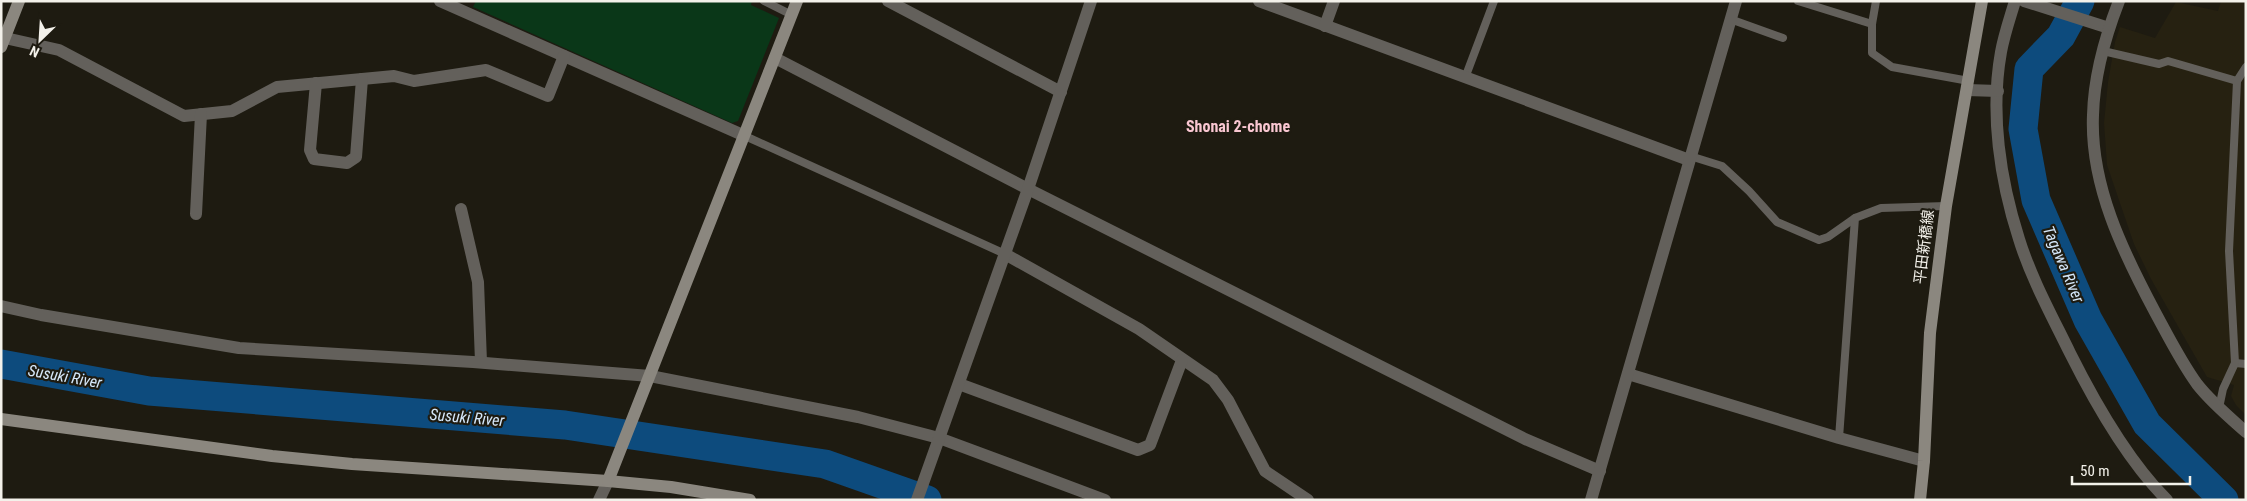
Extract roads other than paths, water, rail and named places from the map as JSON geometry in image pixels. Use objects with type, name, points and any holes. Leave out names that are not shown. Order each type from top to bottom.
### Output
[{"type":"street","points":[[19,1],[2,41],[59,50],[184,116],[232,111],[277,87],[394,76],[414,81],[486,70],[548,96],[564,56]]},
{"type":"street","points":[[440,1],[745,136]]},
{"type":"street","points":[[600,500],[649,381],[797,1]]},
{"type":"street","points":[[888,1],[1061,92]]},
{"type":"street","points":[[917,500],[1028,189],[1091,1]]},
{"type":"street","points":[[1260,1],[1466,78],[1689,158]]},
{"type":"street","points":[[1325,26],[1334,1]]},
{"type":"street","points":[[1591,500],[1736,1]]},
{"type":"street","name":"平田新橋線","points":[[1920,500],[1924,461],[1930,333],[1946,206],[1982,1]]},
{"type":"street","points":[[2015,1],[2001,53],[1997,121],[2005,189],[2023,249],[2053,319],[2099,407],[2148,480],[2167,500]]},
{"type":"street","points":[[2024,1],[2105,27]]},
{"type":"street","points":[[2119,1],[2105,27],[2092,116],[2095,159],[2100,186],[2115,227],[2152,307],[2198,384],[2219,408],[2246,432]]},
{"type":"street","points":[[775,58],[1028,189],[1525,439],[1600,471]]},
{"type":"street","points":[[316,83],[310,150],[314,159],[347,163],[356,157],[362,79]]},
{"type":"street","points":[[1968,85],[1998,91]]},
{"type":"street","points":[[196,214],[201,114]]},
{"type":"street","points":[[462,209],[478,282],[481,362]]},
{"type":"street","points":[[1005,254],[1139,329],[1213,380],[1228,400],[1265,471],[1308,500]]},
{"type":"street","points":[[1,306],[41,315],[239,348],[481,362],[649,381],[858,416],[1105,500]]},
{"type":"street","points":[[959,384],[1138,450],[1150,445],[1182,360]]},
{"type":"street","points":[[1628,374],[1838,438],[1924,461]]},
{"type":"street","points":[[1,419],[195,446],[352,464],[610,476],[750,500]]},
{"type":"lane","points":[[764,1],[792,15]]},
{"type":"lane","points":[[1466,78],[1494,1]]},
{"type":"lane","points":[[1798,1],[1872,24]]},
{"type":"lane","points":[[1876,1],[1872,24],[1872,53],[1892,67],[1968,85]]},
{"type":"lane","points":[[1730,19],[1783,38]]},
{"type":"lane","points":[[2103,50],[2160,64],[2168,61],[2237,80]]},
{"type":"lane","points":[[2219,408],[2222,389],[2235,363],[2229,251],[2237,80],[2246,67]]},
{"type":"lane","points":[[745,136],[1005,254]]},
{"type":"lane","points":[[1689,158],[1722,166],[1749,191],[1777,222],[1819,240],[1828,237],[1855,218],[1881,208],[1946,206]]},
{"type":"lane","points":[[1838,438],[1855,218]]},
{"type":"lane","points":[[2235,363],[2246,364]]},
{"type":"waterway","name":"Tagawa River","points":[[2080,1],[2061,36],[2029,69],[2023,129],[2036,200],[2088,320],[2147,424],[2224,500]]},
{"type":"waterway","name":"Susuki River","points":[[1,364],[149,391],[565,425],[825,464],[927,500]]},
{"type":"district","name":"Shonai 2-chome","points":[[1238,126]]}]
